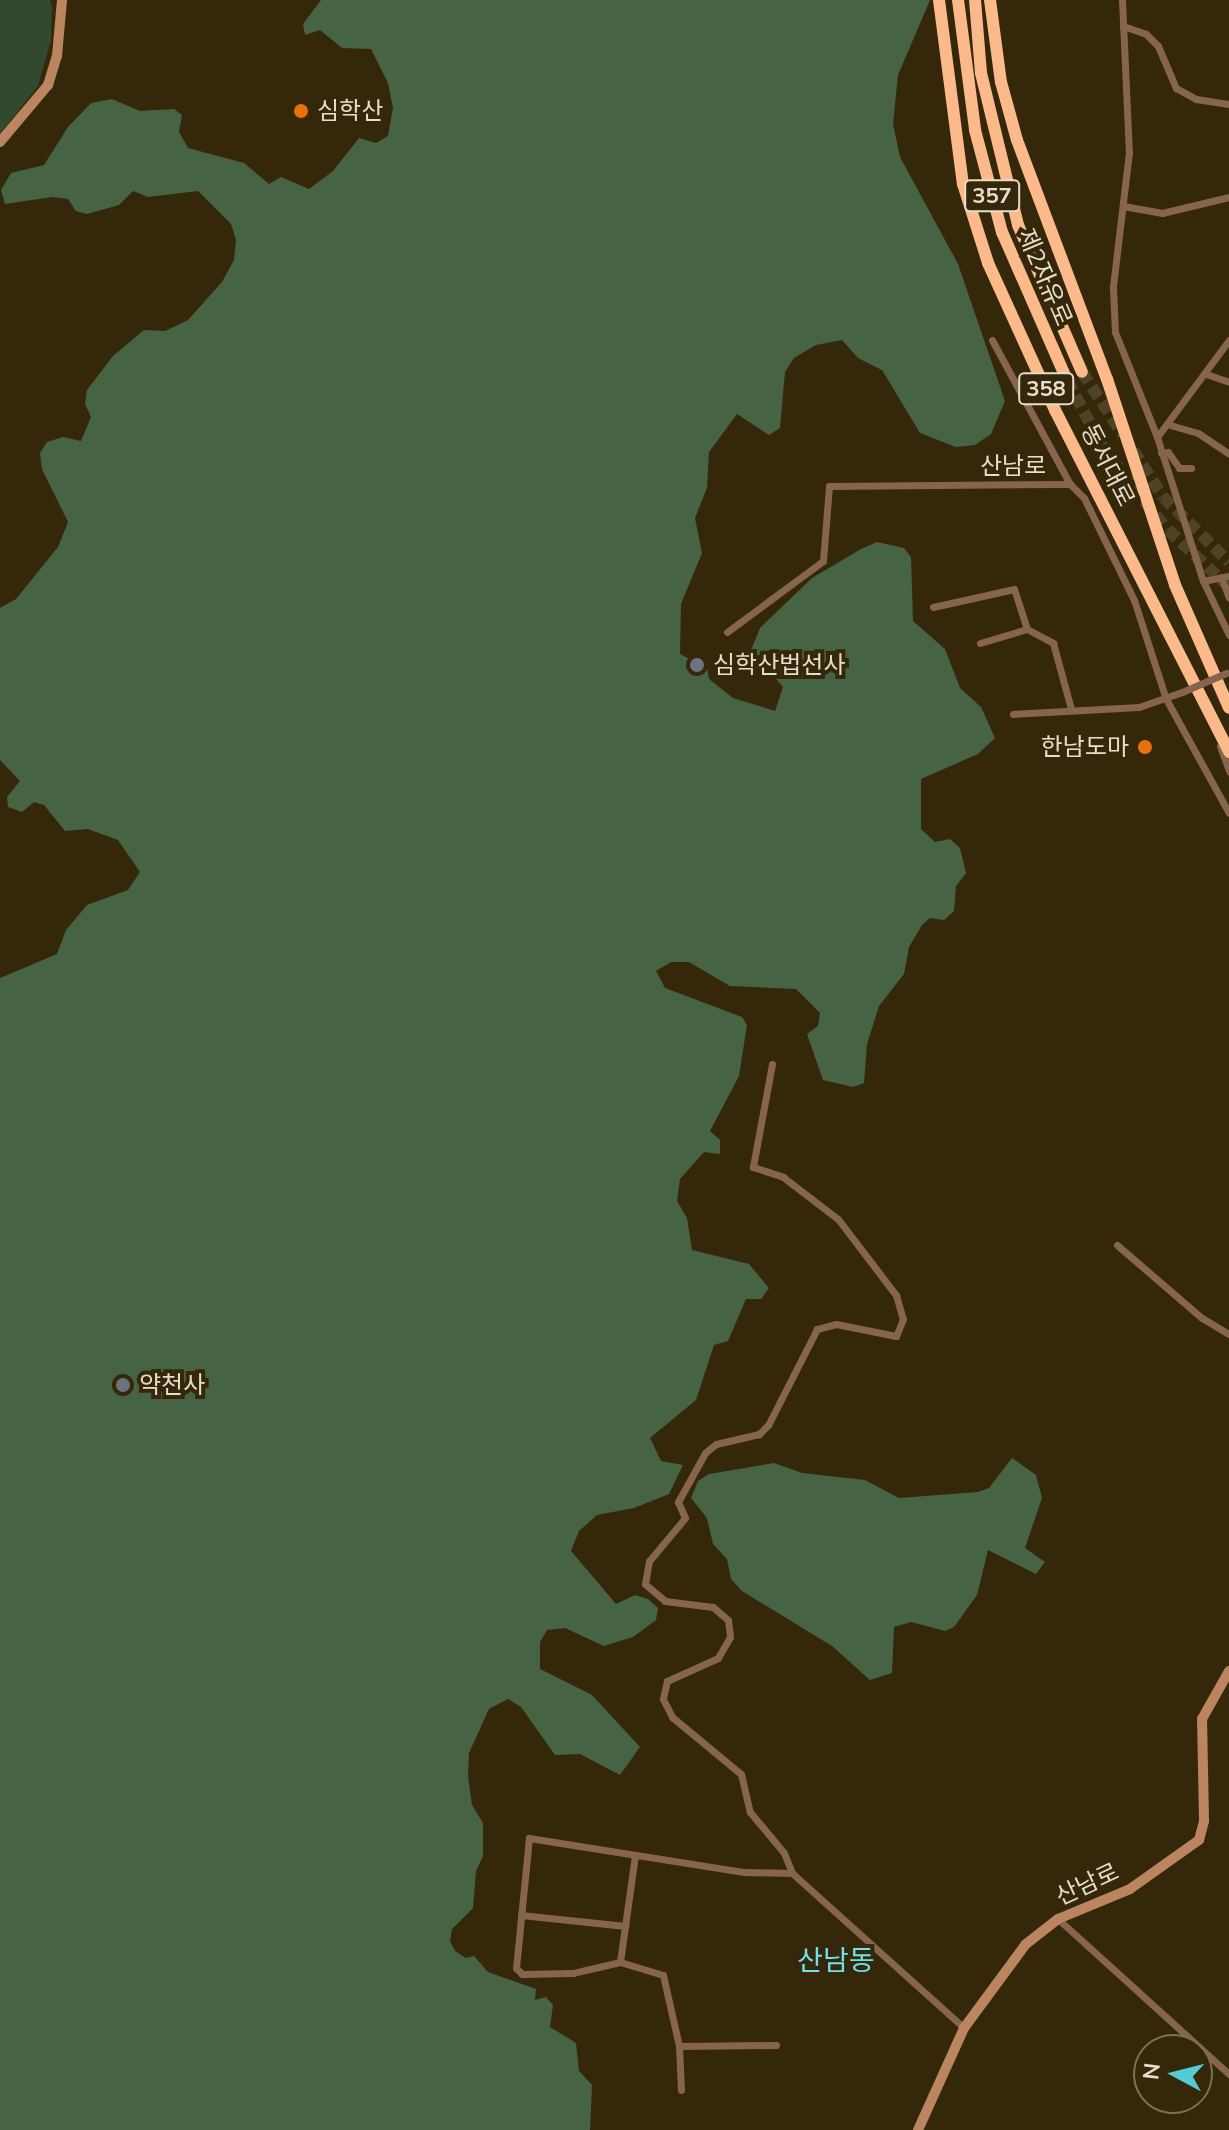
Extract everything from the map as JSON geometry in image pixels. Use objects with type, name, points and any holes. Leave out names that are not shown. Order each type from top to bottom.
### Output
[{"type":"highway","name":"동서대로","points":[[939,0],[963,184],[988,263],[1055,410],[1229,752]]},
{"type":"highway","name":"제2자유로","points":[[958,0],[975,130],[1002,232],[1067,380]]},
{"type":"highway","name":"제2자유로","points":[[975,0],[981,73],[1018,225],[1082,372]]},
{"type":"highway","name":"동서대로","points":[[990,0],[1001,82],[1017,140],[1107,379],[1175,585],[1229,708]]},
{"type":"street","points":[[0,142],[48,85],[57,56],[62,0]]},
{"type":"street","points":[[1122,0],[1129,152],[1112,310],[1115,332],[1157,437],[1203,581],[1229,635]]},
{"type":"street","points":[[1123,26],[1146,34],[1158,46],[1176,88],[1196,99],[1229,104]]},
{"type":"street","points":[[1123,206],[1162,213],[1214,200],[1229,200]]},
{"type":"street","points":[[992,340],[1070,484]]},
{"type":"street","points":[[1157,437],[1170,425],[1229,340]]},
{"type":"street","points":[[1206,374],[1229,382]]},
{"type":"street","points":[[1170,425],[1198,433],[1229,454]]},
{"type":"street","points":[[1161,453],[1168,452],[1179,468],[1191,468]]},
{"type":"street","name":"산남로","points":[[727,632],[823,561],[829,486],[1070,484],[1084,498],[1134,600],[1166,699],[1229,813]]},
{"type":"street","points":[[1203,581],[1225,576],[1229,598]]},
{"type":"street","points":[[933,607],[1014,589],[1027,629],[1053,643],[1071,709]]},
{"type":"street","points":[[980,643],[1027,629]]},
{"type":"street","points":[[1013,714],[1139,707],[1166,699],[1227,672]]},
{"type":"street","points":[[1208,710],[1229,771]]},
{"type":"street","points":[[772,1064],[753,1167],[783,1177],[838,1219],[896,1295],[901,1330],[886,1336],[836,1324],[817,1329],[768,1425],[759,1434],[716,1444],[705,1453],[678,1502],[685,1518],[649,1561],[645,1584],[655,1598],[713,1607],[728,1620],[728,1648],[667,1681],[663,1699],[672,1717],[741,1774],[750,1812],[784,1853],[792,1873],[964,2028]]},
{"type":"street","points":[[1117,1245],[1202,1318],[1229,1334]]},
{"type":"street","name":"산남로","points":[[918,2130],[964,2028],[1026,1944],[1058,1919],[1130,1889],[1199,1840],[1204,1821],[1202,1719],[1229,1671]]},
{"type":"street","points":[[681,2090],[679,2046],[663,1975],[620,1962],[573,1973],[522,1974],[516,1968],[529,1838],[744,1872],[792,1873]]},
{"type":"street","points":[[620,1962],[635,1855]]},
{"type":"street","points":[[521,1915],[625,1926]]},
{"type":"street","points":[[1058,1919],[1229,2074]]},
{"type":"street","points":[[679,2046],[776,2045]]},
{"type":"green space","points":[[0,0],[50,0],[52,7],[51,40],[38,86],[0,134]]},
{"type":"green space","points":[[321,0],[930,0],[898,75],[893,124],[900,157],[958,264],[1005,401],[991,434],[975,445],[956,447],[920,433],[882,370],[858,358],[842,340],[816,345],[794,358],[785,372],[780,428],[769,435],[737,414],[709,452],[707,488],[695,518],[702,553],[681,604],[680,654],[707,668],[709,679],[733,698],[775,711],[783,687],[751,650],[760,628],[812,578],[861,549],[877,542],[904,548],[911,557],[913,621],[945,649],[960,688],[981,707],[995,738],[978,754],[921,779],[921,829],[935,842],[950,839],[960,848],[966,873],[956,886],[954,911],[944,920],[930,918],[922,925],[909,947],[904,974],[879,1006],[867,1044],[864,1083],[853,1087],[823,1080],[807,1034],[818,1026],[820,1013],[796,989],[730,986],[689,962],[671,962],[656,971],[665,988],[742,1017],[747,1025],[739,1076],[710,1131],[720,1140],[720,1154],[704,1152],[680,1179],[677,1201],[687,1218],[692,1250],[749,1264],[769,1288],[761,1299],[746,1299],[728,1341],[714,1345],[696,1400],[650,1438],[661,1461],[683,1465],[669,1494],[634,1508],[597,1515],[579,1531],[571,1551],[616,1604],[635,1595],[648,1599],[658,1608],[656,1620],[633,1637],[604,1646],[565,1628],[547,1630],[540,1642],[540,1669],[592,1695],[640,1747],[620,1775],[580,1754],[555,1755],[521,1707],[508,1699],[489,1709],[469,1753],[468,1776],[472,1805],[483,1823],[483,1856],[476,1871],[473,1908],[452,1929],[450,1941],[455,1951],[466,1958],[474,1956],[488,1972],[536,1989],[535,2000],[546,1997],[553,2005],[550,2027],[576,2043],[579,2071],[592,2085],[590,2130],[0,2130],[0,978],[57,954],[66,930],[87,905],[128,890],[140,872],[118,840],[88,829],[65,831],[44,805],[34,802],[22,812],[8,807],[7,797],[20,781],[0,760],[0,608],[16,599],[58,547],[68,522],[42,469],[40,453],[47,442],[63,437],[81,441],[91,417],[85,404],[87,390],[113,356],[144,330],[165,331],[188,320],[222,282],[234,260],[236,240],[231,224],[198,191],[148,197],[133,191],[119,205],[87,214],[76,211],[68,199],[52,197],[5,204],[1,190],[11,173],[44,165],[68,127],[91,103],[112,99],[140,111],[174,109],[182,115],[179,132],[188,148],[244,163],[269,184],[281,177],[309,189],[333,171],[359,138],[376,143],[388,136],[393,108],[388,83],[371,49],[342,48],[320,30],[305,35],[303,24]]},
{"type":"green space","points":[[1012,1458],[1036,1475],[1042,1498],[1025,1548],[1045,1562],[1036,1574],[988,1550],[977,1595],[954,1627],[945,1631],[911,1622],[894,1627],[892,1673],[870,1680],[832,1646],[742,1591],[731,1579],[727,1559],[713,1544],[707,1518],[691,1498],[698,1481],[709,1474],[774,1463],[802,1473],[865,1480],[899,1498],[978,1492],[989,1488]]},
{"type":"tunnel","points":[[1082,372],[1123,435]]},
{"type":"tunnel","points":[[1067,380],[1101,444],[1133,487],[1168,530],[1229,587]]},
{"type":"tunnel","points":[[1133,450],[1163,497],[1229,562]]},
{"type":"place","name":"심학산","points":[[301,111]]},
{"type":"place","name":"심학산법선사","points":[[697,665]]},
{"type":"place","name":"한남도마","points":[[1145,747]]},
{"type":"place","name":"약천사","points":[[123,1385]]},
{"type":"district","name":"산남동","points":[[836,1960]]}]
